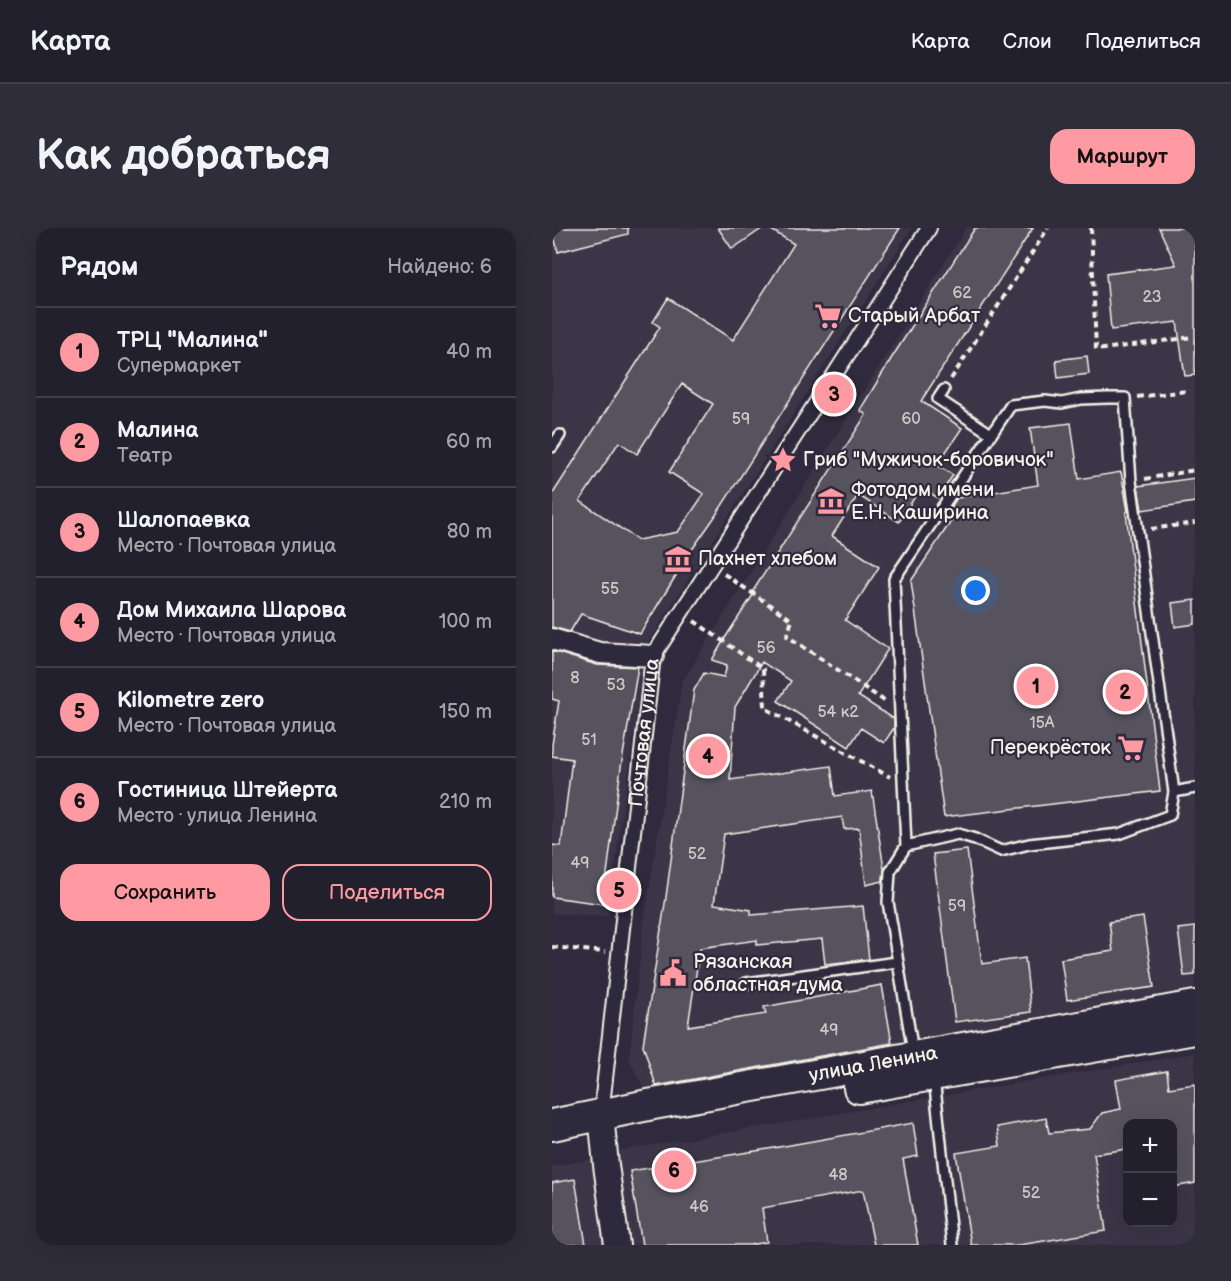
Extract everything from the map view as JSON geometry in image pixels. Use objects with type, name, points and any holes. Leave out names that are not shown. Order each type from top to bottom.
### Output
[{"type":"main road","name":"улица Ленина","points":[[923,1066],[1195,1006]]},
{"type":"main road","name":"улица Ленина","points":[[552,1144],[648,1105],[1195,1029]]},
{"type":"main road","name":"улица Ленина","points":[[552,1125],[602,1124]]},
{"type":"street","name":"Почтовая улица","points":[[617,1245],[602,1124],[653,656],[929,228]]},
{"type":"street","points":[[552,639],[600,653],[653,656]]},
{"type":"lane","points":[[944,390],[938,399],[991,434]]},
{"type":"lane","points":[[906,846],[958,834],[1001,851],[1029,844],[1119,834],[1170,815],[1174,792],[1131,481],[1125,398],[1081,399],[1062,403],[1045,401],[1011,405],[894,579],[906,846],[890,872],[888,902],[897,962],[923,1066],[952,1245]]},
{"type":"lane","points":[[552,447],[560,435]]},
{"type":"lane","points":[[1174,792],[1195,788]]},
{"type":"lane","points":[[746,983],[897,962]]},
{"type":"path","points":[[944,390],[1048,228]]},
{"type":"path","points":[[1091,228],[1096,350],[1193,337]]},
{"type":"path","points":[[1125,398],[1187,391]]},
{"type":"path","points":[[1131,481],[1195,470]]},
{"type":"path","points":[[1139,531],[1195,524]]},
{"type":"path","points":[[711,565],[792,620],[787,636],[900,711]]},
{"type":"path","points":[[681,612],[763,669],[765,708],[903,785]]},
{"type":"path","points":[[552,947],[619,954]]},
{"type":"shaded area","points":[[552,228],[912,228],[646,646],[608,916],[552,914]]},
{"type":"shaded area","points":[[966,228],[1195,228],[1195,988],[648,1096],[629,1060],[643,929],[682,682]]},
{"type":"shaded area","points":[[1195,1053],[1195,1245],[631,1245],[618,1151]]},
{"type":"shaded area","points":[[595,1159],[605,1245],[552,1245],[552,1166]]},
{"type":"building","points":[[552,228],[628,228],[628,234],[558,252]]},
{"type":"building","points":[[718,228],[763,228],[732,249]]},
{"type":"building","points":[[768,228],[900,228],[691,551],[640,634],[581,614],[570,632],[552,627],[552,495],[660,327],[653,322],[668,298],[733,340],[794,244]],"holes":[[[682,384],[713,404],[669,472],[704,494],[678,532],[638,540],[580,501],[619,442],[637,454]]]},
{"type":"building","points":[[975,228],[1033,228],[921,401],[962,428],[937,465],[953,475],[938,498],[921,487],[899,522],[858,495],[832,536],[879,567],[845,620],[888,649],[858,696],[894,719],[894,728],[884,743],[861,728],[849,747],[778,701],[791,681],[762,662],[735,707],[730,780],[831,766],[835,796],[872,791],[884,869],[883,881],[866,885],[859,828],[844,829],[842,817],[724,834],[714,904],[751,910],[751,915],[863,906],[869,959],[825,964],[822,939],[757,945],[757,940],[700,948],[688,1026],[766,1014],[764,1007],[882,985],[892,1043],[656,1086],[643,1045],[694,690],[704,673],[724,677],[727,665],[712,660],[755,592],[753,591],[866,415],[860,410]]},
{"type":"building","points":[[1159,228],[1195,228],[1195,375],[1185,376],[1177,322],[1111,330],[1106,274],[1176,265]]},
{"type":"building","points":[[1087,356],[1089,374],[1058,378],[1056,360]]},
{"type":"building","points":[[1071,423],[1079,479],[1121,472],[1128,511],[1126,512],[1160,791],[944,817],[911,581],[958,511],[951,507],[957,498],[1038,485],[1030,428]]},
{"type":"building","points":[[1195,478],[1195,502],[1142,510],[1138,486]]},
{"type":"building","points":[[1195,600],[1195,624],[1175,627],[1172,603]]},
{"type":"building","points":[[552,651],[597,665],[638,667],[621,767],[603,904],[552,897],[552,845],[561,846],[572,759],[552,756],[559,701],[552,699]]},
{"type":"building","points":[[967,850],[982,964],[1025,958],[1031,1012],[955,1022],[933,854]]},
{"type":"building","points":[[1143,917],[1154,987],[1067,1000],[1061,959],[1113,951],[1109,922]]},
{"type":"building","points":[[1195,927],[1195,975],[1184,976],[1178,929]]},
{"type":"building","points":[[1167,1071],[1169,1088],[1195,1084],[1195,1183],[1177,1186],[1177,1119],[1123,1119],[1123,1150],[1094,1154],[1106,1231],[1019,1245],[971,1245],[956,1153],[1000,1146],[997,1127],[1046,1118],[1049,1133],[1090,1129],[1102,1113],[1121,1109],[1116,1080]]},
{"type":"building","points":[[913,1123],[918,1156],[903,1159],[918,1245],[874,1245],[863,1190],[762,1208],[767,1242],[750,1245],[642,1245],[630,1171]]},
{"type":"building","points":[[575,1179],[586,1245],[552,1245],[552,1183]]},
{"type":"place","name":"Старый Арбат","points":[[828,316]]},
{"type":"place","name":"Шалопаевка","points":[[834,394]]},
{"type":"place","name":"Гриб \"Мужичок-боровичок\"","points":[[783,460]]},
{"type":"place","name":"Фотодом имени Е.Н. Каширина","points":[[831,501]]},
{"type":"place","name":"Пахнет хлебом","points":[[678,559]]},
{"type":"place","name":"ТРЦ \"Малина\"","points":[[1036,686]]},
{"type":"place","name":"Малина","points":[[1125,692]]},
{"type":"place","name":"Перекрёсток","points":[[1131,748]]},
{"type":"place","name":"Дом Михаила Шарова","points":[[708,756]]},
{"type":"place","name":"Kilometre zero","points":[[619,890]]},
{"type":"place","name":"Рязанская областная дума","points":[[673,973]]},
{"type":"place","name":"Гостиница Штейерта","points":[[674,1170]]}]
